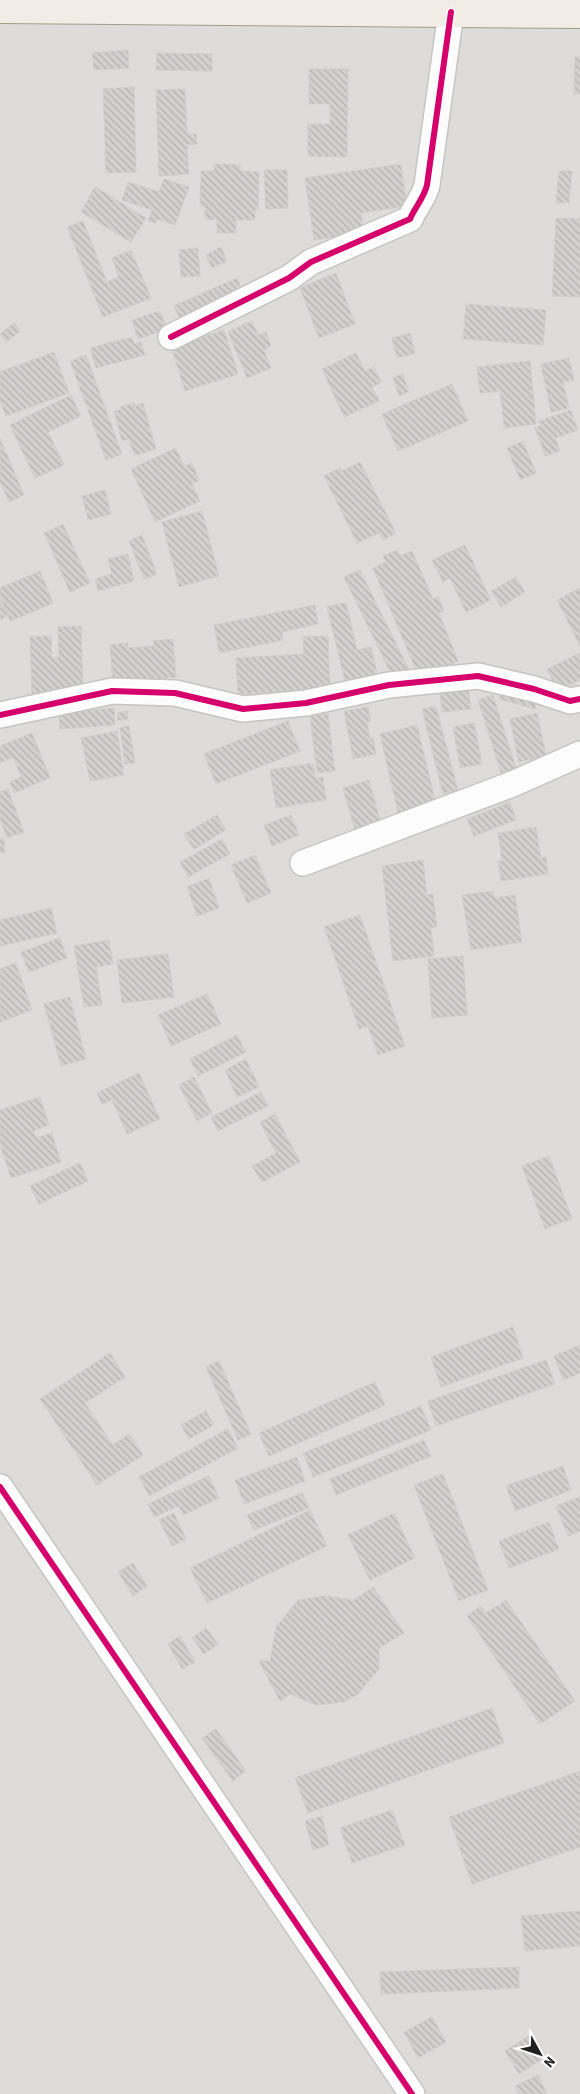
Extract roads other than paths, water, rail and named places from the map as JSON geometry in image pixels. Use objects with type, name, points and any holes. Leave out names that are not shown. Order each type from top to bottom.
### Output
[{"type":"main road","points":[[0,9],[452,12],[565,9]]},
{"type":"street","points":[[171,337],[289,278],[312,262],[410,219],[417,204],[424,196],[427,185],[452,12]]},
{"type":"street","points":[[0,715],[112,691],[175,693],[243,709],[306,703],[388,685],[478,676],[534,689],[570,701],[580,699]]},
{"type":"street","points":[[304,863],[510,785],[580,754]]},
{"type":"street","points":[[0,1487],[412,2094]]}]
